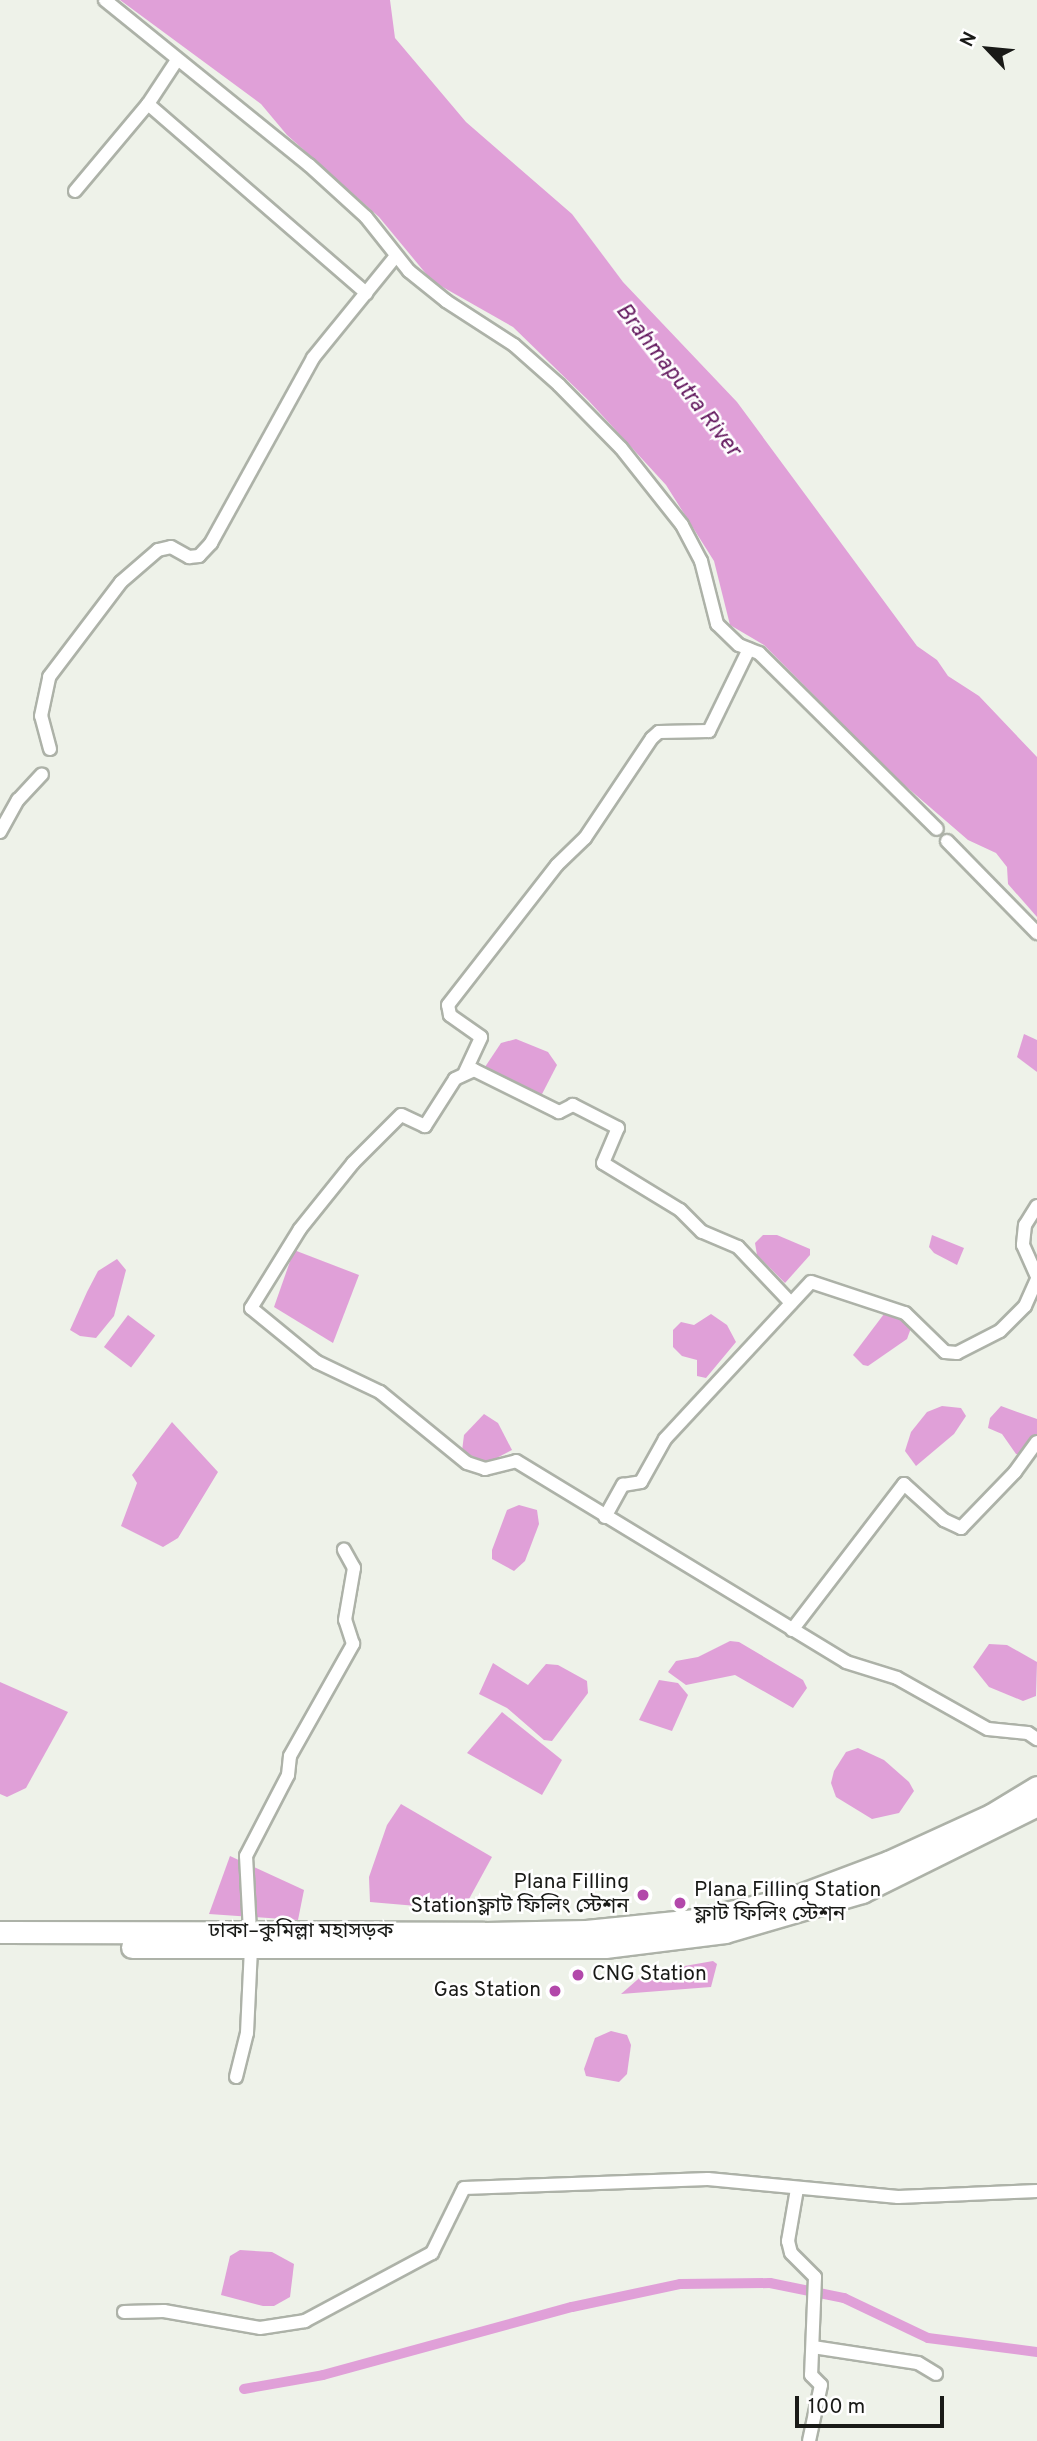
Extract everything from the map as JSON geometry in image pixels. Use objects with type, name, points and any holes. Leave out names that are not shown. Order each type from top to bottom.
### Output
[{"type":"highway","name":"ঢাকা–কুমিল্লা মহাসড়ক","points":[[0,1945],[586,1931],[695,1920],[792,1898],[888,1863],[991,1815],[1037,1787]]},
{"type":"highway","name":"ঢাকা–কুমিল্লা মহাসড়ক","points":[[0,1932],[605,1947],[725,1932],[862,1892],[1037,1805]]},
{"type":"street","points":[[105,0],[318,174],[366,217],[395,257],[446,301],[514,345],[621,448],[682,525],[701,561],[716,624],[787,680],[937,829]]},
{"type":"street","points":[[75,191],[148,104],[177,60]]},
{"type":"street","points":[[148,104],[366,293]]},
{"type":"street","points":[[50,749],[41,716],[49,677],[121,582],[158,550],[171,547],[189,557],[199,556],[211,543],[313,358],[395,257]]},
{"type":"street","points":[[749,649],[709,732],[700,735],[667,731],[652,738],[585,838],[557,864],[448,1005],[450,1015],[481,1037],[465,1072],[425,1126],[401,1115],[353,1163],[300,1229],[251,1308],[317,1363],[380,1392],[467,1463],[485,1468],[516,1461],[846,1662],[915,1686],[988,1729],[1028,1733],[1037,1739]]},
{"type":"street","points":[[0,832],[18,800],[42,774]]},
{"type":"street","points":[[947,841],[1037,933]]},
{"type":"street","points":[[465,1072],[474,1070],[559,1112],[573,1105],[618,1128],[603,1163],[680,1210],[702,1232],[738,1247],[791,1304]]},
{"type":"street","points":[[605,1517],[623,1485],[641,1482],[665,1439],[811,1282],[905,1313],[945,1352],[957,1353],[1000,1331],[1025,1306],[1037,1278],[1023,1245],[1025,1226],[1037,1206]]},
{"type":"street","points":[[792,1630],[904,1484],[944,1520],[961,1528],[1015,1472],[1037,1442]]},
{"type":"street","points":[[236,2077],[247,2033],[251,1940],[246,1856],[288,1775],[290,1756],[353,1644],[345,1620],[354,1568],[344,1550]]},
{"type":"street","points":[[124,2312],[164,2311],[260,2329],[305,2321],[432,2253],[464,2188],[708,2179],[898,2197],[1037,2192]]},
{"type":"street","points":[[797,2189],[788,2241],[791,2253],[815,2277],[811,2375],[821,2385],[809,2441]]},
{"type":"street","points":[[813,2347],[918,2363],[936,2374]]},
{"type":"water","name":"Brahmaputra River","points":[[120,0],[390,0],[395,38],[466,122],[572,214],[623,282],[737,402],[917,646],[937,660],[948,676],[979,696],[1037,757],[1037,917],[1008,884],[1007,867],[996,853],[968,840],[895,777],[764,645],[730,625],[714,561],[666,485],[588,400],[513,327],[432,281],[379,217],[287,135],[261,104]]},
{"type":"water","points":[[1024,1034],[1037,1040],[1037,1072],[1017,1057]]},
{"type":"water","points":[[516,1039],[548,1052],[557,1065],[541,1096],[485,1067],[501,1043]]},
{"type":"water","points":[[763,1235],[777,1235],[810,1249],[810,1255],[785,1283],[757,1255],[755,1243]]},
{"type":"water","points":[[932,1235],[964,1248],[957,1265],[934,1253],[929,1247]]},
{"type":"water","points":[[294,1250],[359,1275],[333,1343],[274,1307]]},
{"type":"water","points":[[117,1259],[126,1270],[114,1316],[96,1338],[80,1336],[70,1330],[87,1292],[98,1271]]},
{"type":"water","points":[[887,1310],[911,1328],[907,1339],[868,1366],[863,1365],[853,1355]]},
{"type":"water","points":[[711,1314],[727,1325],[736,1342],[706,1378],[697,1376],[697,1360],[682,1356],[673,1347],[673,1330],[681,1322],[694,1325]]},
{"type":"water","points":[[128,1315],[155,1335],[131,1367],[104,1347]]},
{"type":"water","points":[[942,1406],[961,1408],[966,1416],[954,1434],[916,1466],[905,1451],[911,1432],[927,1412]]},
{"type":"water","points":[[1001,1406],[1037,1419],[1037,1438],[1024,1455],[1016,1454],[1002,1434],[988,1428],[990,1418]]},
{"type":"water","points":[[484,1414],[498,1423],[512,1450],[487,1463],[462,1451],[464,1435]]},
{"type":"water","points":[[172,1422],[218,1472],[178,1538],[163,1547],[121,1526],[137,1483],[132,1475]]},
{"type":"water","points":[[519,1505],[537,1510],[539,1524],[525,1561],[514,1571],[492,1559],[492,1550],[507,1510]]},
{"type":"water","points":[[730,1641],[739,1642],[803,1680],[807,1688],[793,1708],[735,1675],[686,1685],[668,1672],[676,1661],[698,1657]]},
{"type":"water","points":[[989,1644],[1007,1645],[1037,1662],[1036,1696],[1023,1701],[989,1687],[973,1667]]},
{"type":"water","points":[[493,1663],[528,1685],[546,1664],[558,1665],[587,1681],[588,1693],[552,1741],[544,1740],[507,1708],[479,1694]]},
{"type":"water","points":[[659,1680],[678,1683],[688,1695],[672,1731],[639,1720]]},
{"type":"water","points":[[0,1682],[68,1712],[26,1788],[7,1797],[0,1794]]},
{"type":"water","points":[[502,1712],[562,1760],[542,1795],[467,1753]]},
{"type":"water","points":[[858,1748],[884,1760],[909,1782],[914,1791],[899,1813],[872,1819],[836,1797],[831,1783],[834,1771],[846,1752]]},
{"type":"water","points":[[401,1804],[492,1857],[463,1910],[370,1902],[369,1877],[387,1825]]},
{"type":"water","points":[[230,1856],[304,1890],[298,1920],[209,1914]]},
{"type":"water","points":[[713,1961],[717,1964],[711,1987],[621,1994],[645,1973]]},
{"type":"water","points":[[611,2031],[627,2035],[631,2045],[627,2074],[619,2082],[586,2076],[584,2069],[595,2038]]},
{"type":"water","points":[[240,2250],[272,2252],[294,2264],[290,2297],[274,2306],[263,2306],[221,2295],[230,2256]]},
{"type":"waterway","points":[[244,2389],[323,2375],[572,2307],[680,2284],[770,2283],[844,2298],[928,2338],[1037,2352]]},
{"type":"place","name":"Plana Filling Stationফ্লাট ফিলিং স্টেশন","points":[[643,1895]]},
{"type":"place","name":"Plana Filling Station ফ্লাট ফিলিং স্টেশন","points":[[680,1903]]},
{"type":"place","name":"CNG Station","points":[[578,1975]]},
{"type":"place","name":"Gas Station","points":[[555,1991]]}]
